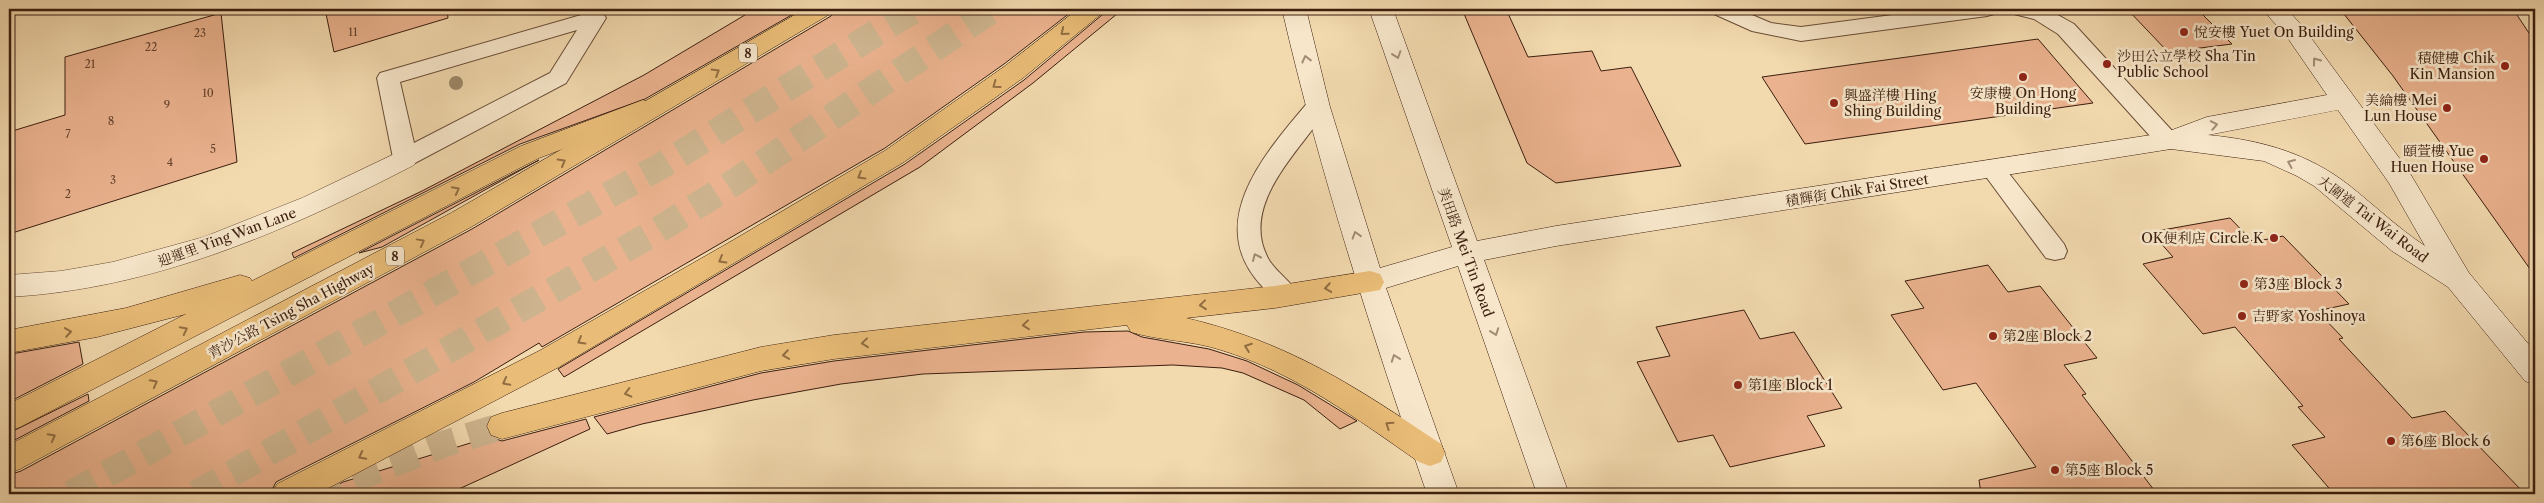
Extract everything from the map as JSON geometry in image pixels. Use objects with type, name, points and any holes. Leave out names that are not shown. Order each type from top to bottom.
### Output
[{"type":"main road","name":"青沙公路 Tsing Sha Highway","points":[[9,460],[366,272],[674,97],[822,9]]},
{"type":"main road","points":[[288,494],[550,359],[740,249],[895,156],[1035,56],[1093,9]]},
{"type":"main road","name":"青沙公路 Tsing Sha Highway","points":[[9,418],[530,152],[674,97]]},
{"type":"main road","points":[[9,341],[106,324],[206,297],[336,252]]},
{"type":"main road","points":[[502,426],[761,359],[834,347],[1286,295],[1370,282]]},
{"type":"main road","points":[[1075,319],[1171,326],[1216,335],[1270,355],[1333,387],[1430,453]]},
{"type":"street","points":[[1294,9],[1317,107],[1370,282],[1443,494]]},
{"type":"street","name":"美田路 Mei Tin Road","points":[[1381,9],[1553,494]]},
{"type":"street","name":"大圍道 Tai Wai Road","points":[[2274,9],[2295,32],[2399,177],[2459,280],[2535,373]]},
{"type":"street","name":"積輝街 Chik Fai Street","points":[[1370,282],[1467,253],[1591,230],[2168,141],[2207,126],[2345,100]]},
{"type":"street","name":"大圍道 Tai Wai Road","points":[[2168,141],[2224,145],[2269,154],[2306,170],[2335,188],[2403,244],[2459,280]]},
{"type":"street","name":"迎運里 Ying Wan Lane","points":[[9,286],[75,279],[188,254],[304,209],[405,158]]},
{"type":"lane","points":[[1721,9],[1748,24],[1774,32],[1802,34],[1987,9]]},
{"type":"lane","points":[[2021,9],[2041,14],[2066,28],[2168,141]]},
{"type":"lane","points":[[595,18],[558,78],[405,158],[388,78],[595,18]]},
{"type":"lane","points":[[1286,295],[1258,264],[1248,229],[1251,207],[1286,143],[1317,107]]},
{"type":"lane","points":[[1992,168],[2055,251]]},
{"type":"building","points":[[325,9],[447,9],[448,18],[334,52]]},
{"type":"building","points":[[755,9],[802,9],[645,99],[520,144],[294,258],[292,253],[422,191],[644,75]]},
{"type":"building","points":[[836,9],[1075,9],[1004,64],[885,148],[542,347],[539,343],[474,382],[276,482],[270,494],[9,494],[9,475],[21,471],[472,229],[831,16]]},
{"type":"building","points":[[1107,9],[1123,9],[1033,83],[920,167],[564,377],[558,369],[905,164],[1024,80]]},
{"type":"building","points":[[1462,9],[1506,9],[1528,57],[1592,51],[1601,71],[1631,67],[1681,166],[1556,183],[1527,163]]},
{"type":"building","name":"悅安樓 Yuet On Building","points":[[2127,9],[2197,9],[2232,44],[2168,52]]},
{"type":"building","points":[[2340,9],[2513,9],[2535,42],[2535,276],[2393,76]]},
{"type":"building","points":[[221,13],[237,162],[9,234],[9,132],[65,115],[65,57]]},
{"type":"building","points":[[2038,39],[2093,103],[1805,144],[1762,77]]},
{"type":"building","points":[[539,160],[382,247],[359,253]]},
{"type":"building","points":[[2230,218],[2253,242],[2283,236],[2349,304],[2317,311],[2343,338],[2339,339],[2412,418],[2445,411],[2525,494],[2334,494],[2292,445],[2325,437],[2298,407],[2303,406],[2235,327],[2203,334],[2143,264],[2173,257],[2151,232]]},
{"type":"building","points":[[1988,265],[2008,292],[2040,286],[2097,358],[2064,365],[2086,394],[2082,395],[2157,494],[1981,494],[1979,480],[2036,467],[1976,383],[1943,390],[1891,315],[1924,308],[1905,281]]},
{"type":"building","name":"第1座 Block 1","points":[[1744,310],[1760,339],[1794,332],[1842,408],[1807,416],[1825,446],[1730,467],[1713,435],[1678,442],[1637,362],[1670,356],[1656,327]]},
{"type":"building","points":[[1128,331],[1142,337],[1209,349],[1247,361],[1298,385],[1357,421],[1340,429],[1304,400],[1243,373],[1222,368],[1173,365],[923,374],[841,384],[753,400],[642,424],[607,434],[594,417],[761,373],[834,361],[1084,332]]},
{"type":"building","points":[[79,342],[83,364],[9,402],[9,360],[11,354]]},
{"type":"building","points":[[88,394],[89,401],[9,443],[9,433]]},
{"type":"building","points":[[586,419],[590,429],[448,494],[333,494],[332,488],[343,482],[490,437],[502,441]]},
{"type":"tunnel","points":[[71,494],[661,166],[915,9]]},
{"type":"tunnel","points":[[196,494],[655,232],[730,185],[993,9]]},
{"type":"tunnel","points":[[315,494],[441,445],[502,426]]},
{"type":"place","name":"悅安樓 Yuet On Building","points":[[2184,32]]},
{"type":"place","name":"沙田公立學校 Sha Tin Public School","points":[[2107,64]]},
{"type":"place","name":"積健樓 Chik Kin Mansion","points":[[2505,66]]},
{"type":"place","name":"安康樓 On Hong Building","points":[[2023,77]]},
{"type":"place","name":"興盛洋樓 Hing Shing Building","points":[[1834,103]]},
{"type":"place","name":"美綸樓 Mei Lun House","points":[[2447,108]]},
{"type":"place","name":"頤萱樓 Yue Huen House","points":[[2484,159]]},
{"type":"place","name":"OK便利店 Circle K","points":[[2274,238]]},
{"type":"place","name":"第3座 Block 3","points":[[2244,284]]},
{"type":"place","name":"吉野家 Yoshinoya","points":[[2242,316]]},
{"type":"place","name":"第2座 Block 2","points":[[1993,336]]},
{"type":"place","name":"第1座 Block 1","points":[[1738,385]]},
{"type":"place","name":"第6座 Block 6","points":[[2391,441]]},
{"type":"place","name":"第5座 Block 5","points":[[2055,470]]}]
